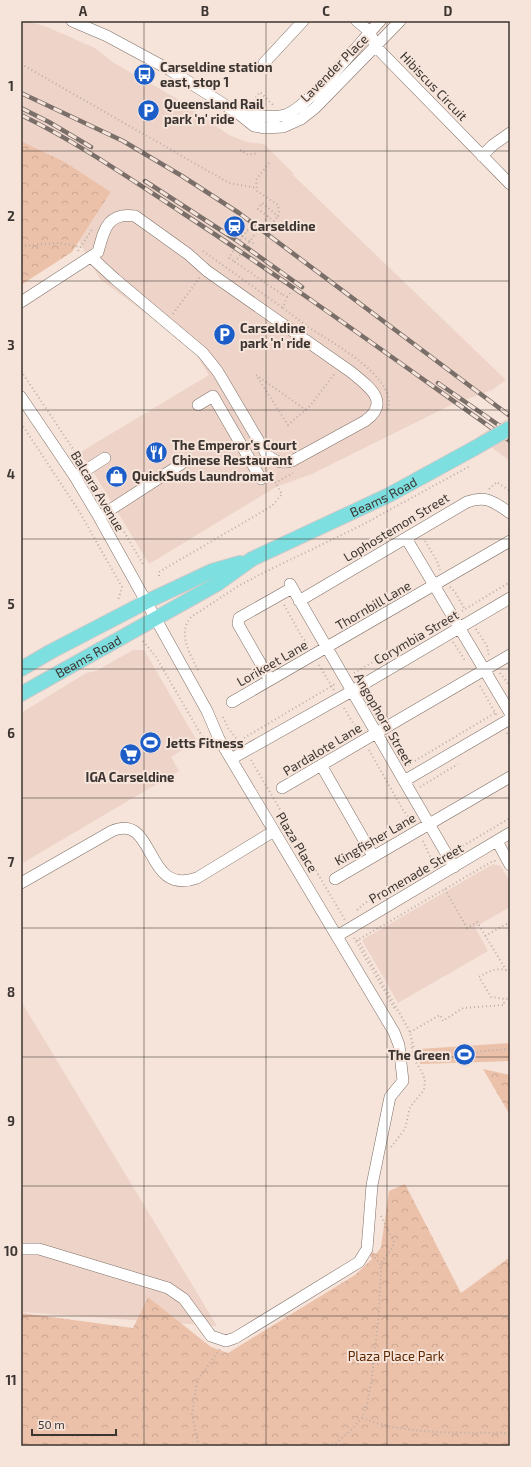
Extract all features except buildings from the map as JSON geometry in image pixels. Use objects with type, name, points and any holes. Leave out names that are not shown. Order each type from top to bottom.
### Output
[{"type":"main road","name":"Beams Road","points":[[21,669],[50,652],[146,602],[212,571],[252,559],[389,495],[510,428]]},
{"type":"main road","name":"Beams Road","points":[[21,694],[217,584],[252,559]]},
{"type":"street","name":"Lavender Place","points":[[72,21],[107,36],[170,70],[239,114],[254,126],[265,128],[283,127],[301,119],[315,108],[400,21]]},
{"type":"street","points":[[264,63],[303,21]]},
{"type":"street","points":[[357,21],[370,32]]},
{"type":"street","name":"Lavender Place","points":[[239,114],[272,116],[284,115],[291,112],[319,87],[380,21]]},
{"type":"street","name":"Hibiscus Circuit","points":[[370,32],[375,46],[510,184]]},
{"type":"street","points":[[482,156],[510,133]]},
{"type":"street","points":[[21,302],[94,255],[105,230],[117,217],[124,215],[135,216],[188,254],[205,270],[341,365],[372,390],[378,402],[374,413],[365,421],[292,461],[286,463],[276,462],[267,455],[218,372],[203,353],[115,279],[94,255]]},
{"type":"street","points":[[198,404],[214,396],[266,478]]},
{"type":"street","name":"Balcara Avenue","points":[[21,397],[75,477],[146,602]]},
{"type":"street","points":[[75,477],[105,458]]},
{"type":"street","points":[[99,517],[181,464]]},
{"type":"street","name":"Lophostemon Street","points":[[299,601],[466,502],[476,498],[482,498]]},
{"type":"street","points":[[482,498],[495,502],[510,513]]},
{"type":"street","points":[[406,538],[508,710]]},
{"type":"street","name":"Thornbill Lane","points":[[321,651],[510,541]]},
{"type":"street","name":"Angophora Street","points":[[278,595],[290,586],[299,601],[321,651],[349,676],[352,691],[376,733],[408,778],[424,827],[451,853],[454,867]]},
{"type":"street","points":[[270,680],[238,624],[239,618],[278,595]]},
{"type":"street","name":"Corymbia Street","points":[[231,759],[352,691],[510,598]]},
{"type":"street","points":[[146,602],[155,619]]},
{"type":"street","name":"Plaza Place","points":[[155,619],[207,711],[219,739],[394,1032],[399,1045],[403,1081],[390,1097],[372,1185],[367,1248]]},
{"type":"street","name":"Lorikeet Lane","points":[[232,702],[321,651]]},
{"type":"street","name":"Pardalote Lane","points":[[282,788],[510,655]]},
{"type":"street","points":[[408,778],[510,719]]},
{"type":"street","points":[[321,765],[373,856]]},
{"type":"street","name":"Kingfisher Lane","points":[[335,879],[510,777]]},
{"type":"street","points":[[21,883],[112,831],[121,828],[130,829],[137,833],[163,873],[174,881],[181,882],[197,878],[274,831]]},
{"type":"street","name":"Promenade Street","points":[[336,936],[510,833]]},
{"type":"street","points":[[497,841],[508,862]]},
{"type":"street","points":[[21,1249],[39,1249],[168,1288],[184,1299],[211,1336],[226,1341],[235,1338],[351,1268],[359,1262],[367,1248]]},
{"type":"path","points":[[21,64],[230,183],[257,188]]},
{"type":"path","points":[[250,105],[260,92],[277,109]]},
{"type":"path","points":[[240,150],[248,155],[258,153]]},
{"type":"path","points":[[269,163],[256,180],[257,191],[278,205],[278,216],[274,221],[258,209],[262,203],[278,216]]},
{"type":"path","points":[[235,262],[268,216]]},
{"type":"path","points":[[75,253],[81,247],[93,228]]},
{"type":"path","points":[[247,232],[242,228],[239,233],[256,246]]},
{"type":"path","points":[[240,240],[249,228]]},
{"type":"path","points":[[21,246],[59,243],[81,247]]},
{"type":"path","points":[[201,250],[361,363],[384,387],[390,401],[386,415]]},
{"type":"path","points":[[233,251],[229,258],[287,297]]},
{"type":"path","points":[[172,316],[205,270]]},
{"type":"path","points":[[283,308],[287,297],[291,292]]},
{"type":"path","points":[[304,330],[307,326]]},
{"type":"path","points":[[306,410],[256,375],[288,425],[306,410],[310,406],[341,365]]},
{"type":"path","points":[[21,423],[79,511],[122,587],[118,601]]},
{"type":"path","points":[[275,483],[295,472]]},
{"type":"path","points":[[158,576],[158,572],[272,506],[282,494],[275,483],[266,478]]},
{"type":"path","points":[[482,498],[497,482],[510,491]]},
{"type":"path","points":[[412,548],[429,538]]},
{"type":"path","points":[[187,644],[184,629],[191,617],[240,585],[265,572]]},
{"type":"path","points":[[239,741],[331,686],[453,617],[510,582]]},
{"type":"path","points":[[278,595],[302,637],[321,651],[320,668],[339,698],[352,723],[366,739],[371,754],[403,810],[424,827],[433,864]]},
{"type":"path","points":[[144,642],[156,657],[206,743]]},
{"type":"path","points":[[349,676],[352,670]]},
{"type":"path","points":[[423,792],[408,778],[407,765],[508,710]]},
{"type":"path","points":[[230,730],[239,741],[345,920],[350,916]]},
{"type":"path","points":[[355,912],[365,903],[510,818]]},
{"type":"path","points":[[451,853],[454,846]]},
{"type":"path","points":[[391,1148],[405,1129],[410,1107],[424,1090],[425,1080],[414,1060],[417,1059],[410,1032],[357,940],[493,861],[508,862]]},
{"type":"path","points":[[445,889],[467,928],[477,922],[506,970]]},
{"type":"path","points":[[485,936],[510,922]]},
{"type":"path","points":[[510,972],[506,970],[494,969],[479,977],[491,998],[504,1000],[510,997]]},
{"type":"path","points":[[410,1032],[440,1015],[443,1021],[463,1008],[504,1005],[504,1000]]},
{"type":"path","points":[[417,1059],[424,1056],[450,1058],[483,1051],[510,1049]]},
{"type":"path","points":[[324,1446],[336,1443],[350,1431],[362,1418],[367,1405],[372,1377],[379,1313],[382,1265],[383,1259],[393,1246],[394,1242],[380,1212]]},
{"type":"path","points":[[367,1248],[382,1265]]},
{"type":"path","points":[[198,1446],[192,1414],[197,1381],[226,1341]]},
{"type":"path","points":[[362,1418],[381,1425],[414,1431],[510,1433]]},
{"type":"shaded area","points":[[21,21],[28,21],[47,27],[95,48],[114,63],[176,98],[229,135],[247,142],[264,144],[294,174],[293,175],[506,380],[492,390],[451,405],[312,474],[276,487],[149,564],[92,470],[79,453],[209,375],[191,347],[100,279],[79,242],[111,192],[65,162],[21,141]]},
{"type":"shaded area","points":[[510,417],[510,461],[477,437]]},
{"type":"shaded area","points":[[133,650],[144,650],[197,741],[171,757],[179,771],[21,864],[21,713],[86,673],[96,671]]},
{"type":"shaded area","points":[[493,864],[501,866],[510,882],[510,907],[475,927],[488,951],[398,1003],[362,940]]},
{"type":"shaded area","points":[[21,1001],[217,1326],[21,1312]]},
{"type":"green space","points":[[21,141],[65,162],[111,192],[72,252],[21,285]]},
{"type":"green space","name":"The Green","points":[[510,1043],[510,1061],[420,1064],[419,1049]]},
{"type":"green space","points":[[483,1069],[510,1075],[510,1115]]},
{"type":"green space","name":"Plaza Place Park","points":[[405,1184],[461,1293],[510,1257],[510,1446],[21,1446],[21,1313],[133,1328],[148,1297],[211,1347],[228,1353],[355,1275],[372,1259],[367,1249],[376,1254],[381,1247],[389,1191]]},
{"type":"railway","points":[[21,93],[123,141],[182,176],[239,213],[510,416]]},
{"type":"railway","points":[[21,108],[49,122],[91,147]]},
{"type":"railway","points":[[21,115],[62,137],[142,186],[347,325],[510,441]]},
{"type":"railway","points":[[145,181],[236,240],[302,287]]},
{"type":"railway","points":[[438,383],[510,433]]},
{"type":"place","name":"Carseldine station east, stop 1","points":[[145,74]]},
{"type":"place","name":"Queensland Rail park 'n' ride","points":[[148,111]]},
{"type":"place","name":"Carseldine","points":[[235,226]]},
{"type":"place","name":"Carseldine park 'n' ride","points":[[225,335]]},
{"type":"place","name":"The Emperor's Court Chinese Restaurant","points":[[157,452]]},
{"type":"place","name":"QuickSuds Laundromat","points":[[116,476]]},
{"type":"place","name":"Jetts Fitness","points":[[151,743]]},
{"type":"place","name":"IGA Carseldine","points":[[130,755]]},
{"type":"place","name":"The Green","points":[[465,1055]]}]
